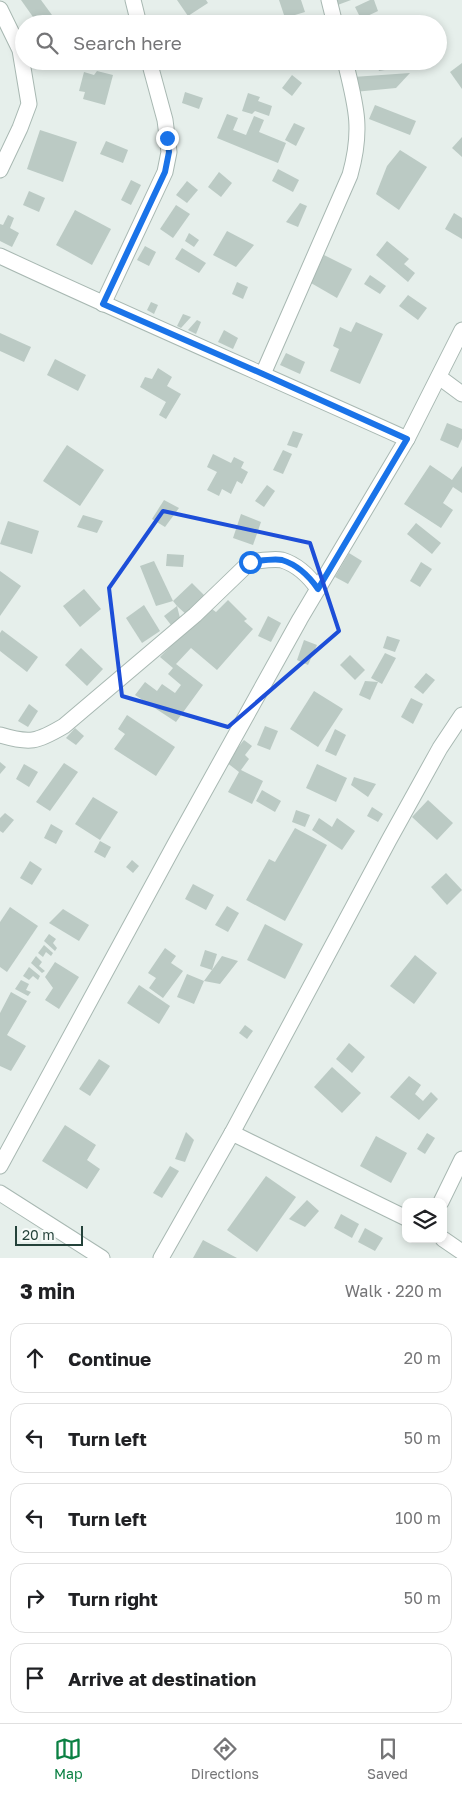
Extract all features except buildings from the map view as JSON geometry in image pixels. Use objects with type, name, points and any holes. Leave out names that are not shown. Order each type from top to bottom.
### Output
[{"type":"street","points":[[133,0],[137,15]]},
{"type":"street","points":[[329,0],[333,15]]},
{"type":"street","points":[[0,9],[15,40]]},
{"type":"street","points":[[0,170],[29,104],[23,70]]},
{"type":"street","points":[[103,304],[165,172],[169,152],[165,120],[151,70]]},
{"type":"street","points":[[263,374],[350,175],[356,154],[358,132],[355,103],[346,70]]},
{"type":"street","points":[[0,256],[103,304],[407,439]]},
{"type":"street","points":[[0,1166],[300,619],[407,439],[462,330]]},
{"type":"street","points":[[439,377],[462,394]]},
{"type":"street","points":[[0,735],[19,741],[42,739],[64,726],[195,615],[250,562],[281,560],[299,568],[309,576],[318,589]]},
{"type":"street","points":[[161,1258],[232,1133],[389,840],[440,748],[462,715]]},
{"type":"street","points":[[232,1133],[402,1216]]},
{"type":"street","points":[[443,1198],[462,1159]]},
{"type":"street","points":[[0,1193],[102,1258]]},
{"type":"street","points":[[447,1242],[462,1252]]},
{"type":"highlighted area","points":[[163,511],[310,543],[339,631],[228,727],[122,696],[109,588]]},
{"type":"route","points":[[167,138],[169,152],[165,172],[103,304],[407,439],[318,589],[309,576],[299,568],[281,560],[250,562]]}]
